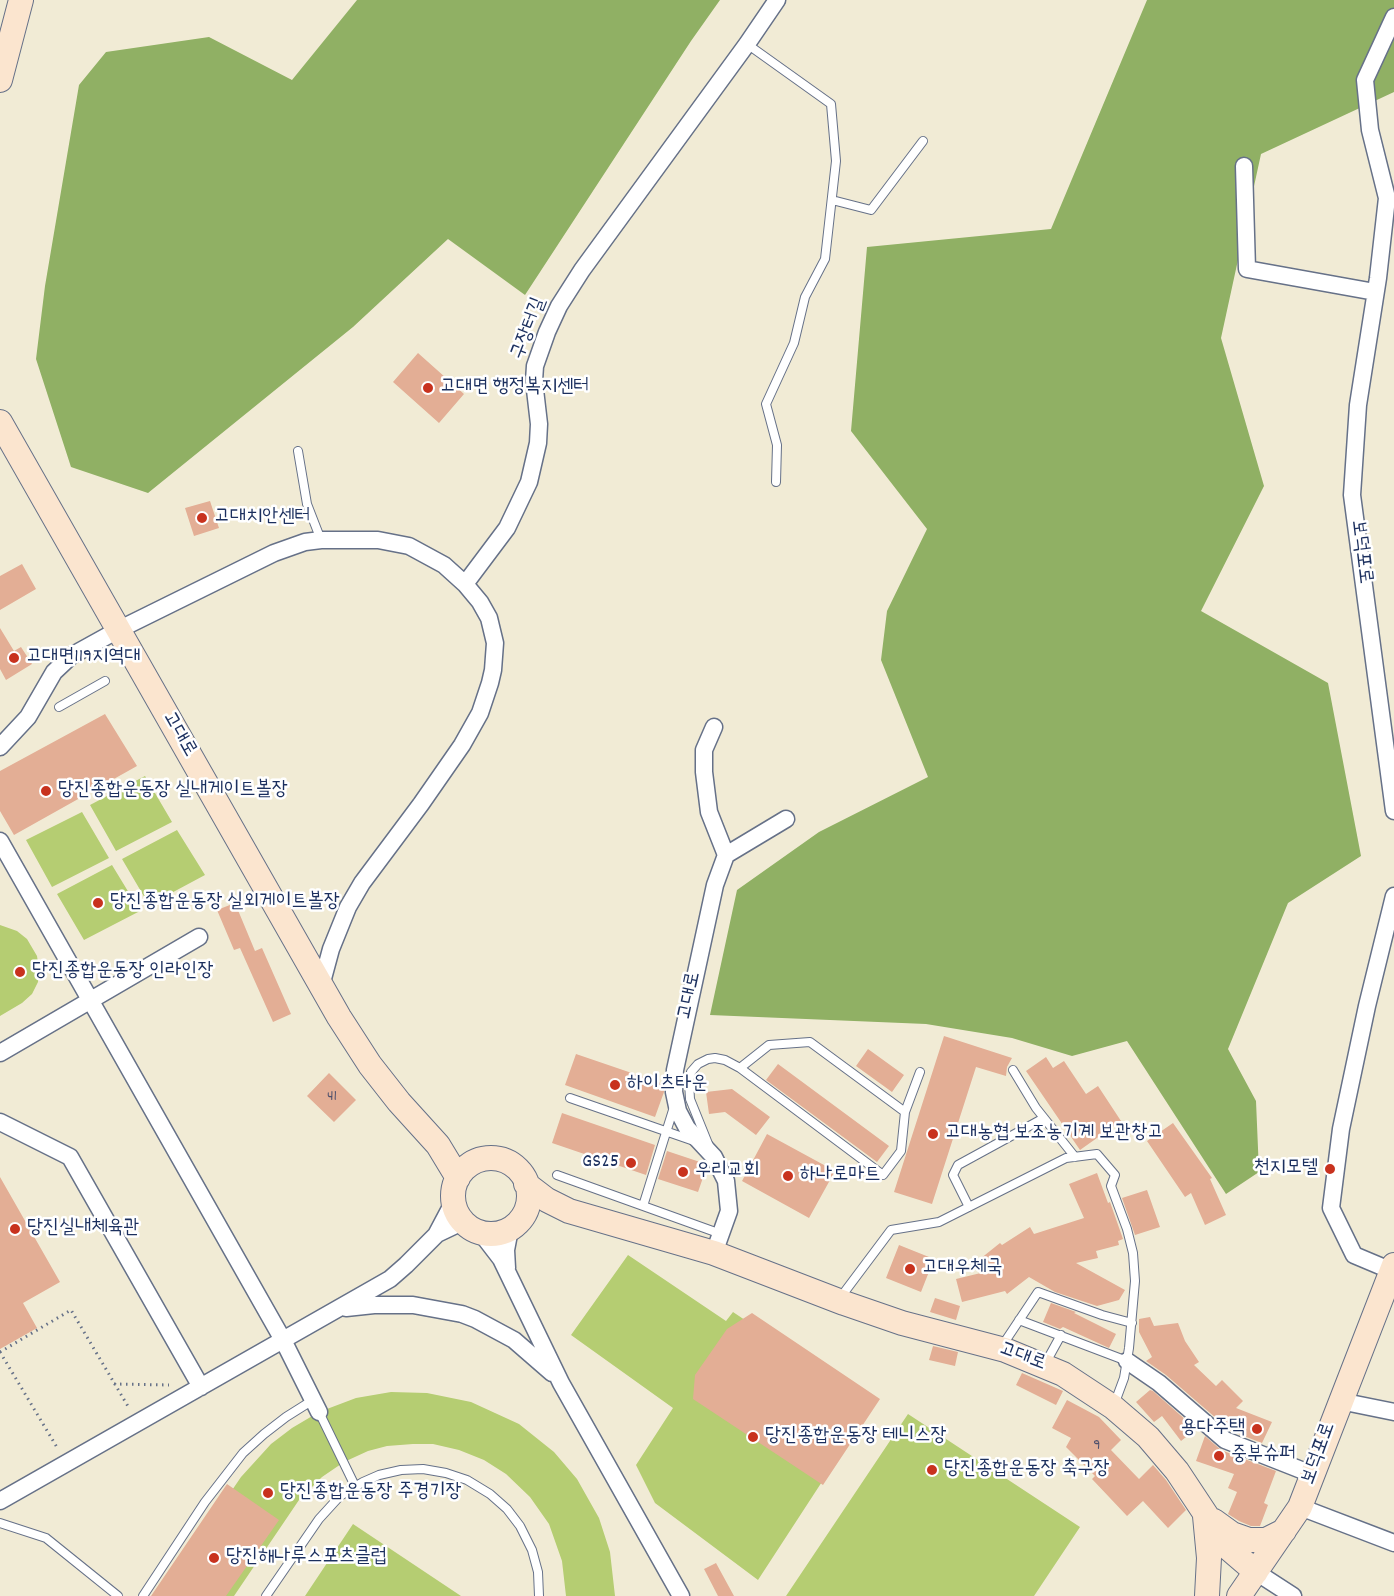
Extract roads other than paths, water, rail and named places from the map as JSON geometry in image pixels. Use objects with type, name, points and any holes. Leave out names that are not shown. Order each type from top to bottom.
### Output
[{"type":"street","points":[[6,57],[14,0]]},
{"type":"street","points":[[0,80],[21,0]]},
{"type":"street","name":"구장터길","points":[[465,584],[507,528],[529,482],[538,442],[539,424],[534,381],[535,366],[559,306],[582,270],[777,0]]},
{"type":"street","name":"보덕포로","points":[[1394,17],[1365,80],[1370,130],[1388,198],[1358,405],[1352,495],[1394,811]]},
{"type":"street","points":[[1244,165],[1247,268],[1377,285]]},
{"type":"street","name":"고대로","points":[[0,422],[321,986],[370,1065],[399,1102],[426,1130]]},
{"type":"street","points":[[0,747],[28,717],[48,681],[61,664],[79,651],[274,553],[296,545],[321,540],[378,540],[409,546],[444,565],[465,584],[480,602],[493,629],[494,670],[483,705],[462,745],[352,899],[338,928],[321,986]]},
{"type":"street","points":[[714,727],[704,750],[704,772],[709,812],[726,855],[786,819]]},
{"type":"street","points":[[0,841],[283,1340],[316,1406]]},
{"type":"street","name":"고대로","points":[[718,1244],[729,1211],[730,1201],[726,1181],[714,1158],[687,1128],[678,1111],[674,1092],[675,1070],[715,885],[726,855]]},
{"type":"street","points":[[1393,1268],[1354,1255],[1331,1208],[1341,1130],[1367,1006],[1394,896]]},
{"type":"street","points":[[0,1053],[199,937]]},
{"type":"street","points":[[0,1122],[70,1157],[201,1387]]},
{"type":"street","points":[[426,1130],[488,1159],[504,1161],[514,1166],[526,1184],[547,1200],[569,1211]]},
{"type":"street","points":[[426,1130],[446,1157],[456,1189],[459,1216],[501,1259],[561,1383],[681,1596]]},
{"type":"street","points":[[436,1235],[456,1189],[471,1164],[488,1159]]},
{"type":"street","points":[[508,1275],[506,1250],[516,1223],[529,1200],[526,1184]]},
{"type":"street","points":[[0,1501],[339,1309],[399,1272],[436,1235],[452,1226],[496,1234],[542,1211],[569,1211]]},
{"type":"street","name":"고대로","points":[[569,1211],[718,1244],[838,1301],[902,1323],[1000,1349],[1045,1365],[1080,1383],[1132,1422],[1164,1455],[1233,1553],[1257,1572]]},
{"type":"street","name":"보덕포로","points":[[1239,1596],[1300,1507],[1314,1475],[1340,1401],[1386,1307],[1393,1268]]},
{"type":"street","points":[[339,1309],[374,1305],[413,1305],[446,1310],[475,1319],[520,1344],[561,1383]]},
{"type":"street","points":[[1127,1361],[1159,1383],[1226,1440],[1314,1475]]},
{"type":"street","name":"보덕포로","points":[[1340,1401],[1394,1412]]},
{"type":"street","name":"보덕포로","points":[[1300,1507],[1394,1543]]},
{"type":"street","points":[[1205,1514],[1232,1534],[1249,1540],[1266,1540],[1284,1531]]},
{"type":"street","points":[[1205,1514],[1209,1558],[1207,1596]]},
{"type":"street","points":[[1257,1572],[1293,1596]]},
{"type":"lane","points":[[747,44],[831,104],[836,161],[825,259],[805,297],[794,343],[766,404],[777,445],[776,482]]},
{"type":"lane","points":[[832,200],[871,210],[922,141]]},
{"type":"lane","points":[[297,451],[307,504],[321,540]]},
{"type":"lane","points":[[59,707],[105,681]]},
{"type":"lane","points":[[740,1068],[768,1045],[810,1042],[905,1112]]},
{"type":"lane","points":[[714,1158],[690,1099],[689,1079],[698,1064],[708,1059],[725,1060],[740,1068],[883,1175],[901,1151],[905,1112],[920,1072]]},
{"type":"lane","points":[[1013,1070],[1044,1118],[1075,1157]]},
{"type":"lane","points":[[570,1098],[699,1143]]},
{"type":"lane","points":[[643,1206],[676,1101]]},
{"type":"lane","points":[[969,1207],[953,1175],[958,1166],[1044,1118]]},
{"type":"lane","points":[[838,1301],[891,1230],[939,1222],[1066,1158],[1097,1154],[1115,1175],[1111,1186],[1127,1228],[1133,1253],[1135,1281],[1127,1361],[1124,1378],[1113,1407]]},
{"type":"lane","points":[[557,1175],[643,1206],[718,1244]]},
{"type":"lane","points":[[1000,1349],[1038,1292],[1132,1323]]},
{"type":"lane","points":[[1019,1320],[1127,1361]]},
{"type":"lane","points":[[1045,1365],[1061,1335]]},
{"type":"lane","points":[[143,1596],[205,1502],[243,1453],[286,1417],[316,1406],[355,1486]]},
{"type":"lane","points":[[266,1596],[324,1512],[340,1496],[355,1486],[388,1473],[423,1469],[454,1475],[483,1489],[507,1509],[527,1538],[536,1563],[540,1596]]},
{"type":"lane","points":[[0,1523],[46,1538],[118,1596]]},
{"type":"place","name":"고대면 행정복지센터","points":[[428,388]]},
{"type":"place","name":"고대치안센터","points":[[202,518]]},
{"type":"place","name":"고대면119지역대","points":[[14,658]]},
{"type":"place","name":"당진종합운동장 실내게이트볼장","points":[[46,791]]},
{"type":"place","name":"당진종합운동장 실외게이트볼장","points":[[98,903]]},
{"type":"place","name":"당진종합운동장 인라인장","points":[[20,972]]},
{"type":"place","name":"하이츠타운","points":[[615,1085]]},
{"type":"place","name":"고대농협 보조농기계 보관창고","points":[[933,1134]]},
{"type":"place","name":"GS25","points":[[631,1163]]},
{"type":"place","name":"천지모텔","points":[[1330,1169]]},
{"type":"place","name":"우리교회","points":[[683,1172]]},
{"type":"place","name":"하나로마트","points":[[788,1176]]},
{"type":"place","name":"당진실내체육관","points":[[15,1229]]},
{"type":"place","name":"고대우체국","points":[[910,1269]]},
{"type":"place","name":"용다주택","points":[[1257,1429]]},
{"type":"place","name":"당진종합운동장 테니스장","points":[[753,1437]]},
{"type":"place","name":"중부슈퍼","points":[[1219,1456]]},
{"type":"place","name":"당진종합운동장 축구장","points":[[932,1470]]},
{"type":"place","name":"당진종합운동장 주경기장","points":[[268,1493]]},
{"type":"place","name":"당진해나루스포츠클럽","points":[[214,1558]]}]
